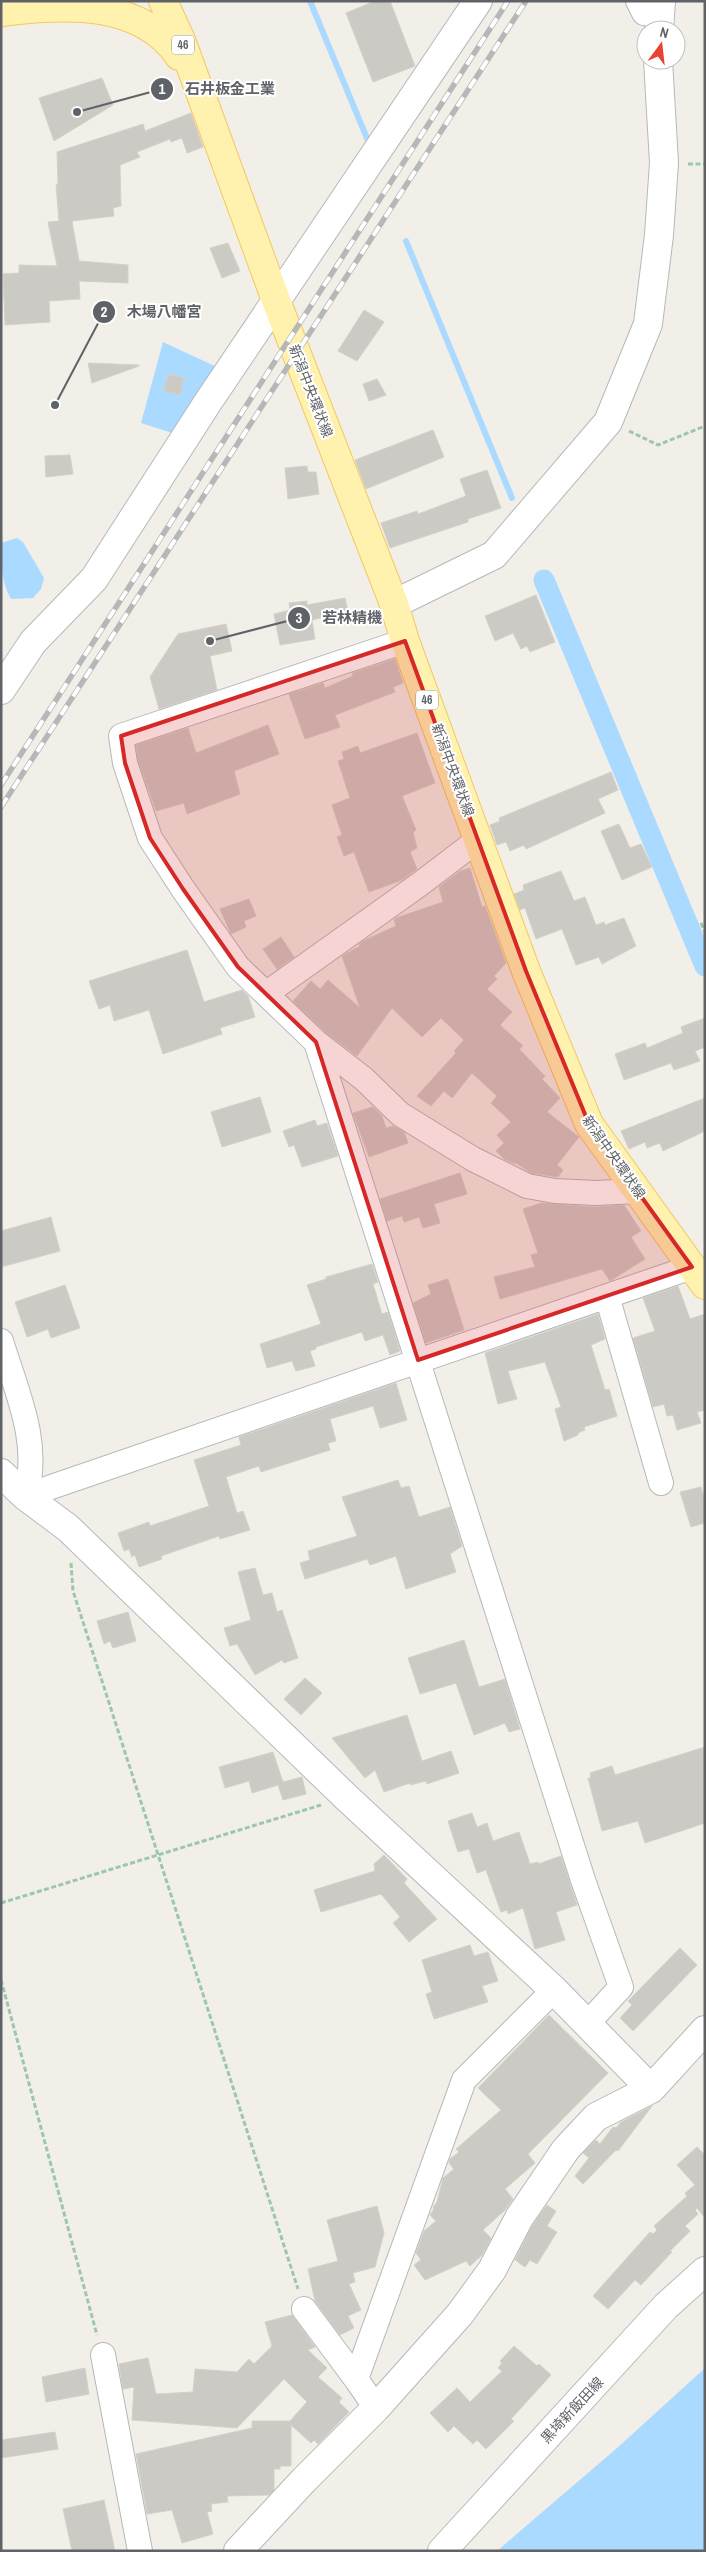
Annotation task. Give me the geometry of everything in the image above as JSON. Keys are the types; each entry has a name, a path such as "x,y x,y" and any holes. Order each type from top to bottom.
{"main road":[{"name":"新潟中央環状線","path":"163,1 181,40 277,303 394,604 405,641 526,971 588,1124 698,1276"},
{"name":"新潟中央環状線","path":"1,12 46,4 83,2 110,6 134,14 156,28 176,51 199,90"}],"street":[{"path":"1,690 33,642 94,579 208,402 277,303 478,1"},
{"path":"638,1 644,13 660,1"},
{"path":"660,1 660,20"},
{"path":"394,604 494,555 608,422 648,324 659,235 664,163 659,70"},
{"path":"405,641 121,736 125,763 150,838 238,967 316,1042 364,1079 400,1114 474,1159 527,1186 555,1191 596,1193 638,1191"},
{"path":"267,993 420,884 479,839"},
{"path":"316,1042 583,1880 622,1987 586,2024"},
{"path":"25,1496 607,1296 698,1276"},
{"path":"607,1296 661,1483"},
{"path":"1,1341 28,1429 31,1478 25,1496"},
{"path":"1,1473 25,1496 68,1528 346,1796 554,1990 651,2089"},
{"path":"356,2380 464,2080 554,1990"},
{"path":"238,2551 304,2480 376,2408 460,2314 492,2270 519,2218 566,2150 596,2117 651,2089 705,2030"},
{"name":"黒埼新飯田線","path":"442,2551 666,2306 705,2271"},
{"path":"304,2309 376,2408"},
{"path":"103,2355 140,2551"}],"path":[{"path":"608,422 658,445 705,426"},
{"path":"701,923 705,932"},
{"path":"68,1528 73,1591 304,2309"},
{"path":"1,1903 159,1856 346,1796"},
{"path":"1,1980 103,2355"}],"highlighted area":[{"path":"405,641 526,971 589,1124 692,1267 418,1360 316,1042 238,967 150,838 125,763 121,736"}],"water":[{"path":"163,342 219,368 175,434 141,423"},
{"path":"17,538 23,542 44,578 41,589 33,598 11,599 3,579 1,543"},
{"path":"705,2368 705,2551 497,2551 616,2449"}],"building":[{"path":"375,1 390,1 415,66 373,82 346,13"},
{"path":"102,78 113,105 54,141 39,98"},
{"path":"191,113 203,147 187,153 182,138 171,142 170,139 137,152 140,157 120,165 121,206 113,208 114,216 72,221 79,261 128,265 128,283 79,281 80,299 49,301 50,322 5,325 3,274 19,273 19,265 57,266 48,222 59,221 56,185 58,184 57,152 143,124 145,131"},
{"path":"228,243 240,271 222,278 210,248"},
{"path":"364,310 384,322 357,361 338,351"},
{"path":"88,363 139,365 139,366 92,383"},
{"path":"169,374 184,378 180,395 163,391"},
{"path":"377,379 386,395 369,401 363,384"},
{"path":"433,430 444,457 366,489 355,460"},
{"path":"70,455 73,474 46,477 45,456"},
{"path":"307,466 308,472 316,472 319,494 288,499 285,468"},
{"path":"487,470 501,508 468,519 468,522 390,548 381,523 417,511 418,514 466,496 460,479"},
{"path":"536,595 555,642 530,652 527,646 521,649 513,633 495,641 485,616"},
{"path":"345,598 348,611 312,620 315,639 280,645 274,614 290,610 289,603 307,601 307,605"},
{"path":"226,624 232,651 210,656 217,690 159,709 150,677 178,634"},
{"path":"395,659 403,683 393,687 395,692 335,715 340,727 305,739 289,694 323,683 325,688 353,676 352,673"},
{"path":"268,725 279,754 234,771 240,794 187,814 184,803 156,811 138,760 136,745 188,728 196,753"},
{"path":"417,733 435,783 402,796 416,830 413,832 417,848 410,852 417,869 402,880 369,892 354,852 344,856 337,837 342,835 332,805 350,798 338,761 344,759 342,752 358,746 360,753"},
{"path":"611,772 618,790 598,799 605,813 526,849 524,845 510,851 506,842 497,845 490,825 500,821 499,818"},
{"path":"619,824 630,848 641,844 652,867 622,880 601,831"},
{"path":"470,868 482,907 485,906 506,963 494,976 497,979 487,989 512,1012 500,1025 523,1046 519,1049 545,1076 542,1079 560,1098 547,1112 579,1137 557,1165 563,1170 558,1177 531,1173 516,1163 504,1159 496,1151 504,1143 497,1135 511,1122 491,1103 497,1096 472,1073 452,1098 444,1091 431,1106 417,1096 456,1053 454,1051 464,1040 441,1018 422,1037 392,1008 357,1056 325,1032 293,1001 311,981 320,989 328,980 360,1008 342,956 360,946 359,944 365,940 396,926 394,920 396,918 443,902 439,887 460,871"},
{"path":"561,871 574,901 585,897 596,925 604,922 605,925 624,918 636,946 602,964 599,957 576,965 562,929 536,939 525,908 520,910 514,894 524,890 523,885"},
{"path":"249,899 256,916 244,921 246,927 231,934 220,909"},
{"path":"281,937 294,957 277,969 263,949"},
{"path":"187,950 204,1002 242,990 248,996 255,1017 220,1028 222,1034 163,1054 149,1010 114,1021 110,1005 99,1009 89,981"},
{"path":"705,1018 705,1047 695,1051 700,1061 674,1070 671,1063 624,1080 615,1054 645,1043 647,1048 683,1033 681,1027"},
{"path":"260,1097 271,1132 222,1147 211,1112"},
{"path":"705,1098 705,1131 663,1151 660,1143 647,1148 645,1142 629,1149 621,1131"},
{"path":"373,1107 382,1116 386,1128 393,1126 404,1132 408,1143 369,1157 353,1113"},
{"path":"315,1120 317,1126 327,1123 338,1156 302,1167 294,1145 289,1147 283,1131"},
{"path":"460,1173 467,1194 434,1204 440,1223 423,1228 419,1217 404,1222 402,1216 387,1221 380,1199"},
{"path":"541,1203 595,1207 624,1205 641,1231 631,1237 645,1259 610,1281 602,1269 500,1299 494,1277 535,1267 531,1255 538,1253 523,1209"},
{"path":"51,1217 60,1251 1,1267 1,1231"},
{"path":"372,1264 378,1282 373,1284 382,1314 388,1312 400,1351 390,1355 383,1335 365,1341 362,1332 316,1347 316,1349 310,1351 315,1366 296,1371 292,1361 267,1368 260,1344 321,1324 307,1285 326,1279 326,1277"},
{"path":"448,1279 464,1330 426,1343 413,1303 431,1294 428,1285"},
{"path":"65,1285 80,1328 51,1338 48,1329 27,1337 15,1302"},
{"path":"678,1286 690,1319 705,1314 705,1410 697,1412 701,1423 677,1430 673,1415 667,1416 664,1404 653,1407 633,1338 655,1331 643,1298"},
{"path":"598,1314 605,1339 591,1345 605,1390 609,1389 617,1416 584,1427 585,1430 578,1433 578,1435 564,1441 555,1409 561,1407 545,1362 508,1371 517,1399 498,1404 485,1353"},
{"path":"396,1383 407,1420 380,1428 373,1406 330,1419 336,1441 328,1443 330,1450 261,1472 259,1466 226,1477 237,1513 243,1511 250,1530 220,1539 219,1536 161,1556 162,1559 139,1567 135,1555 132,1557 129,1549 124,1551 118,1533 149,1522 150,1526 209,1506 194,1460 241,1445 239,1437"},
{"path":"398,1480 401,1488 409,1486 419,1517 450,1507 462,1546 450,1554 456,1572 406,1589 396,1556 370,1565 367,1559 305,1579 300,1563 310,1560 308,1551 357,1536 342,1497"},
{"path":"701,1487 705,1501 705,1523 691,1527 680,1492"},
{"path":"255,1568 263,1595 272,1593 277,1612 282,1610 298,1658 284,1663 282,1660 255,1675 237,1644 230,1646 224,1628 251,1620 238,1572"},
{"path":"128,1612 136,1641 113,1648 110,1641 104,1644 97,1621"},
{"path":"464,1640 479,1687 505,1679 520,1729 509,1732 505,1723 474,1735 456,1683 420,1694 408,1658"},
{"path":"305,1678 322,1693 301,1715 284,1699"},
{"path":"407,1715 422,1761 451,1751 459,1773 427,1784 426,1781 410,1785 410,1783 384,1792 375,1770 365,1778 332,1738"},
{"path":"705,1747 705,1823 645,1843 638,1821 602,1831 588,1778 591,1778 590,1773 612,1766 615,1775"},
{"path":"273,1752 283,1782 302,1777 306,1794 283,1800 278,1785 252,1793 249,1781 225,1788 219,1767"},
{"path":"472,1813 477,1827 487,1823 493,1841 519,1832 530,1864 538,1862 538,1864 561,1856 577,1905 556,1912 565,1940 535,1949 523,1908 508,1914 507,1910 501,1912 486,1870 477,1873 469,1849 458,1852 448,1821"},
{"path":"384,1855 407,1879 404,1883 437,1919 409,1942 393,1923 400,1917 381,1894 321,1912 314,1890 375,1871 374,1864"},
{"path":"470,1945 474,1956 488,1952 498,1981 482,1986 488,2002 434,2019 426,1994 432,1992 422,1960"},
{"path":"680,1948 697,1965 633,2031 620,2018 632,2005 628,2001"},
{"path":"549,2015 608,2073 528,2154 535,2163 505,2189 513,2199 505,2210 483,2230 491,2238 482,2255 470,2266 466,2261 425,2280 414,2265 421,2260 416,2253 424,2231 436,2221 430,2215 437,2202 443,2178 454,2169 449,2163 450,2159 459,2152 456,2149 501,2110 478,2088"},
{"path":"652,2106 618,2151 616,2150 583,2184 575,2176 589,2158 583,2153 596,2140 600,2144 613,2127 616,2128 621,2122"},
{"path":"697,2147 705,2155 705,2218 697,2208 695,2210 698,2214 685,2226 690,2231 670,2251 672,2252 641,2285 635,2280 608,2309 593,2296 650,2232 653,2234 657,2230 654,2226 687,2196 685,2193 695,2185 677,2165"},
{"path":"547,2205 556,2211 547,2226 557,2232 537,2264 530,2260 525,2267 515,2260 532,2226"},
{"path":"377,2206 384,2233 375,2267 353,2273 355,2282 349,2284 361,2310 348,2316 354,2328 340,2335 315,2301 308,2269 338,2261 327,2220"},
{"path":"292,2315 315,2347 308,2350 327,2368 318,2377 342,2398 339,2402 349,2412 318,2444 314,2440 311,2443 291,2425 291,2466 280,2466 280,2469 274,2469 274,2490 269,2495 227,2496 228,2502 211,2504 212,2511 207,2512 213,2534 182,2543 172,2510 147,2514 136,2454 252,2428 252,2421 290,2421 307,2402 284,2379 237,2428 132,2420 134,2387 123,2389 119,2364 148,2358 156,2394 193,2392 195,2369 237,2372 249,2359 254,2364 272,2346 265,2322"},
{"path":"514,2346 537,2366 539,2364 551,2375 511,2419 514,2421 486,2449 477,2440 473,2444 454,2426 448,2432 430,2413 457,2388 470,2402 502,2371 498,2368 502,2363 500,2361"},
{"path":"85,2368 89,2394 46,2402 42,2377"},
{"path":"55,2432 58,2449 1,2458 1,2440"},
{"path":"104,2500 115,2551 72,2551 63,2509"}],"waterway":[{"path":"310,1 371,148"},
{"path":"406,241 512,498"},
{"path":"544,580 705,966"}],"railway":[{"path":"1,785 508,1"},
{"path":"1,807 526,1"}],"place":[{"name":"石井板金工業","path":"77,112"},
{"name":"木場八幡宮","path":"55,405"},
{"name":"若林精機","path":"210,641"}]}
